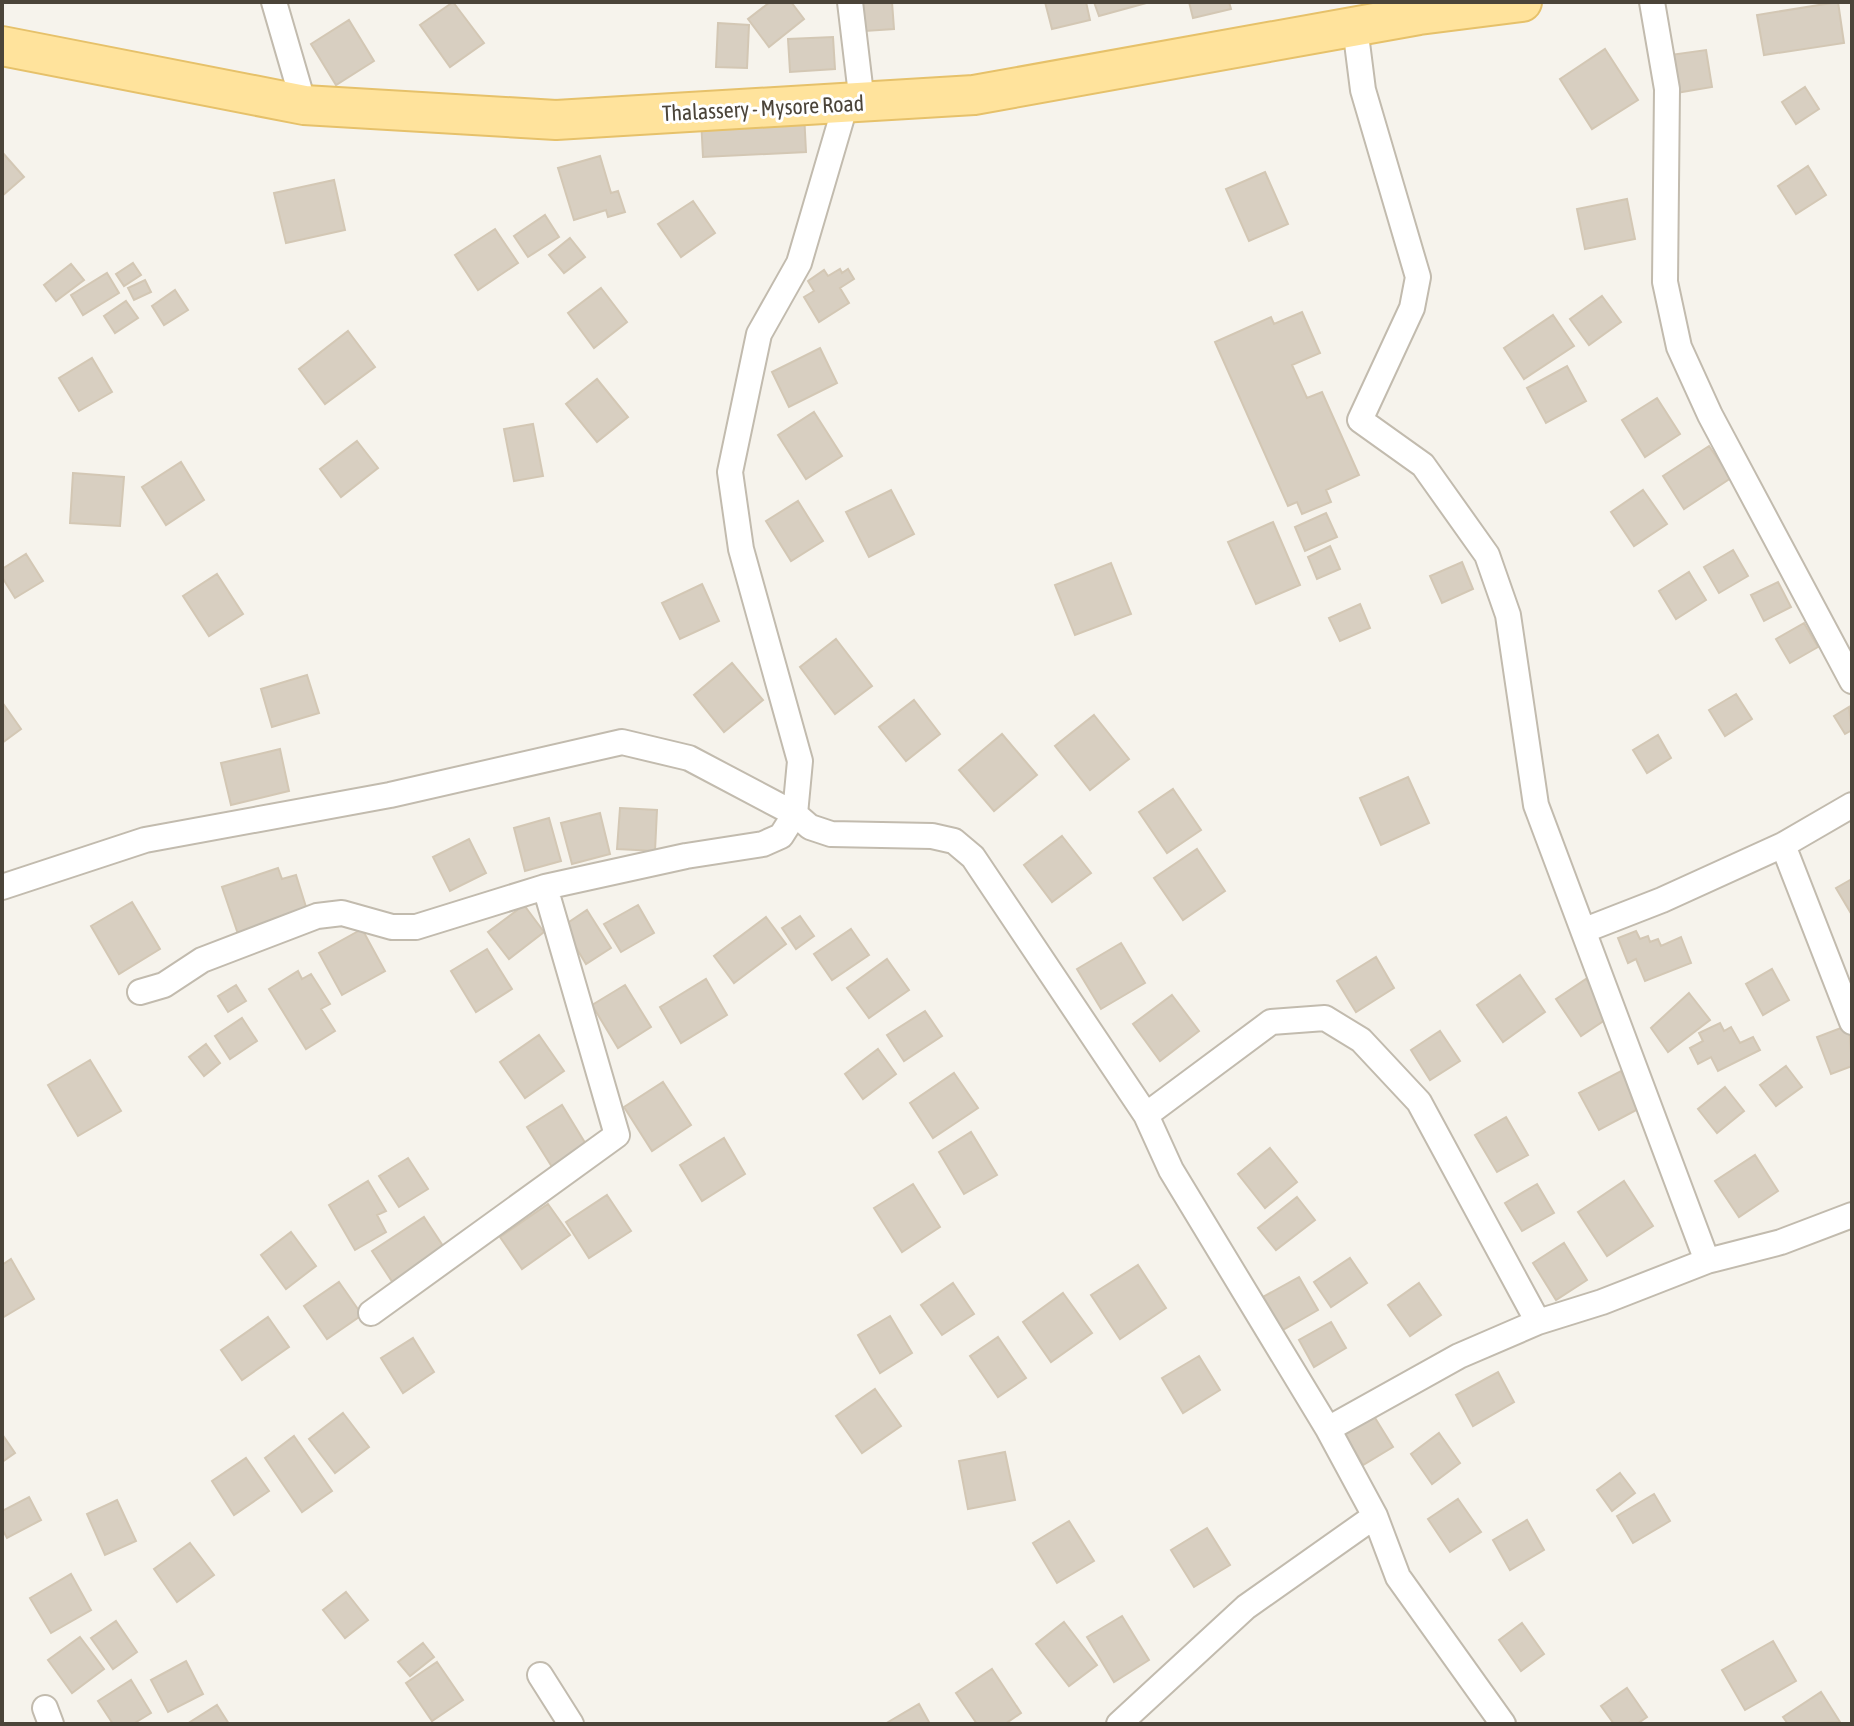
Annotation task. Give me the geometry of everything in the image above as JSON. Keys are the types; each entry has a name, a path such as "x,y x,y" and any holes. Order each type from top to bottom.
{"main road":[{"name":"Thalassery - Mysore Road","path":"2,46 304,105 556,120 974,95 1355,27 1522,2"}],"street":[{"path":"274,2 304,105"},
{"path":"140,992 164,985 202,960 317,916 342,913 392,927 416,927 545,887 686,856 763,844 781,836 795,814 800,761 741,549 730,472 759,334 799,263 854,103 850,2"},
{"path":"1652,2 1667,89 1665,282 1679,347 1710,415 1852,681"},
{"path":"1355,27 1363,90 1418,277 1412,308 1360,420 1423,465 1487,555 1508,615 1536,805 1707,1261"},
{"path":"2,887 145,840 390,795 622,742 689,758 795,814 810,827 831,834 932,836 954,841 973,857 1146,1115 1171,1170 1328,1429 1375,1516 1398,1577 1503,1724"},
{"path":"1585,930 1662,900 1783,845 1852,805"},
{"path":"1783,845 1852,1022"},
{"path":"371,1313 617,1135 545,887"},
{"path":"1146,1115 1271,1022 1325,1018 1361,1040 1419,1102 1538,1322"},
{"path":"1328,1429 1459,1356 1538,1322 1602,1302 1707,1261 1781,1242 1852,1215"},
{"path":"1119,1724 1246,1607 1375,1516"},
{"path":"540,1675 571,1724"}],"building":[{"path":"453,2 484,43 450,67 420,25"},
{"path":"770,2 791,2 804,19 769,47 748,19"},
{"path":"863,2 892,2 894,29 865,31"},
{"path":"1045,2 1086,2 1090,20 1052,29"},
{"path":"1094,2 1150,2 1099,16"},
{"path":"1189,2 1229,2 1231,9 1193,18"},
{"path":"1838,2 1844,43 1764,55 1757,15"},
{"path":"349,20 374,61 336,85 311,44"},
{"path":"718,23 749,25 747,68 716,67"},
{"path":"833,37 835,69 790,72 788,39"},
{"path":"1605,49 1638,100 1592,129 1560,79"},
{"path":"1706,50 1712,87 1676,93 1670,55"},
{"path":"1805,87 1819,109 1796,124 1782,102"},
{"path":"804,113 806,152 703,157 701,118"},
{"path":"2,152 24,177 2,196"},
{"path":"600,156 611,193 618,191 625,212 608,217 606,210 574,220 558,168"},
{"path":"1808,166 1826,195 1796,214 1778,186"},
{"path":"1265,172 1288,224 1249,241 1226,189"},
{"path":"334,180 345,230 286,243 274,193"},
{"path":"1627,199 1635,239 1585,249 1577,209"},
{"path":"693,201 715,233 681,257 658,224"},
{"path":"545,215 559,237 528,257 514,236"},
{"path":"495,229 518,263 478,290 455,255"},
{"path":"570,238 585,257 564,273 549,255"},
{"path":"133,263 141,275 124,286 116,274"},
{"path":"71,264 84,280 56,301 44,285"},
{"path":"840,269 842,273 848,269 854,279 840,288 849,303 819,322 804,297 814,291 808,281 824,270 828,276"},
{"path":"107,273 119,293 83,315 71,295"},
{"path":"145,280 151,292 134,300 128,288"},
{"path":"601,288 627,322 594,348 568,313"},
{"path":"175,290 188,310 164,325 152,306"},
{"path":"1602,296 1621,322 1589,345 1570,319"},
{"path":"126,301 138,318 115,333 104,316"},
{"path":"1302,312 1320,353 1292,365 1307,398 1322,392 1359,475 1326,490 1331,502 1302,514 1297,502 1288,506 1215,342 1271,317 1274,324"},
{"path":"1553,315 1574,346 1524,379 1504,348"},
{"path":"348,331 375,367 325,404 299,369"},
{"path":"820,348 837,383 789,407 772,372"},
{"path":"92,358 112,392 79,411 59,378"},
{"path":"1567,366 1586,401 1546,423 1527,388"},
{"path":"597,379 628,417 597,442 566,404"},
{"path":"1657,398 1680,434 1645,457 1622,420"},
{"path":"814,412 842,456 806,479 778,435"},
{"path":"533,424 543,476 514,481 504,429"},
{"path":"357,441 378,468 341,497 320,469"},
{"path":"1709,446 1731,478 1684,509 1663,476"},
{"path":"181,462 204,500 166,525 142,487"},
{"path":"73,473 124,477 120,526 70,523"},
{"path":"891,490 914,534 869,557 846,512"},
{"path":"1643,490 1667,524 1634,546 1611,512"},
{"path":"798,501 823,541 791,561 766,521"},
{"path":"1326,513 1337,537 1305,551 1295,527"},
{"path":"1273,522 1300,585 1256,604 1228,542"},
{"path":"1330,546 1340,569 1317,579 1308,557"},
{"path":"1733,550 1748,576 1719,593 1704,567"},
{"path":"26,554 43,581 15,598 2,577 2,569"},
{"path":"1462,562 1473,589 1442,603 1430,576"},
{"path":"1111,563 1131,614 1075,635 1055,585"},
{"path":"1689,572 1706,600 1676,619 1659,591"},
{"path":"217,574 243,614 209,636 183,596"},
{"path":"1778,582 1791,607 1764,621 1751,595"},
{"path":"702,584 719,621 680,639 662,603"},
{"path":"1360,604 1370,628 1340,641 1329,618"},
{"path":"1804,623 1818,647 1790,663 1776,639"},
{"path":"836,639 872,686 835,714 800,667"},
{"path":"732,663 763,700 724,732 694,695"},
{"path":"307,675 319,713 272,727 261,689"},
{"path":"1736,694 1752,719 1725,736 1709,710"},
{"path":"914,700 940,734 906,761 879,727"},
{"path":"2,702 21,729 2,743"},
{"path":"1849,707 1852,730 1845,734 1834,716"},
{"path":"1094,715 1129,759 1090,790 1055,746"},
{"path":"1002,734 1037,775 994,811 959,770"},
{"path":"1658,735 1671,758 1647,773 1633,750"},
{"path":"280,749 289,791 231,805 221,763"},
{"path":"1408,777 1429,823 1381,845 1360,798"},
{"path":"1173,789 1201,830 1167,853 1139,812"},
{"path":"620,808 657,810 655,851 617,849"},
{"path":"600,813 610,854 572,864 561,823"},
{"path":"549,818 561,861 525,871 514,828"},
{"path":"1062,836 1091,873 1052,902 1024,865"},
{"path":"469,839 486,873 450,891 433,857"},
{"path":"1197,849 1225,891 1183,920 1154,878"},
{"path":"278,868 282,879 296,875 307,910 238,934 222,887"},
{"path":"1852,879 1852,915 1836,888"},
{"path":"132,902 160,949 119,974 91,926"},
{"path":"524,905 544,932 509,959 488,932"},
{"path":"638,905 654,933 621,952 604,924"},
{"path":"587,910 611,948 586,964 563,926"},
{"path":"800,916 814,936 796,949 782,928"},
{"path":"766,917 786,944 734,983 714,956"},
{"path":"362,929 385,971 342,995 319,953"},
{"path":"851,929 869,955 832,980 814,954"},
{"path":"1636,931 1640,939 1648,936 1650,942 1658,939 1661,946 1681,937 1691,963 1645,981 1636,959 1628,963 1618,938"},
{"path":"1121,943 1145,983 1101,1009 1077,969"},
{"path":"487,949 512,989 476,1012 451,971"},
{"path":"1376,957 1394,988 1356,1012 1337,981"},
{"path":"887,959 909,990 869,1018 847,988"},
{"path":"1772,969 1789,1000 1763,1015 1746,984"},
{"path":"298,971 302,979 311,974 330,1004 321,1009 335,1031 306,1049 269,989"},
{"path":"1520,975 1545,1012 1503,1042 1477,1005"},
{"path":"706,979 727,1015 681,1043 660,1007"},
{"path":"1586,979 1611,1016 1581,1036 1556,999"},
{"path":"236,985 246,1001 228,1012 218,996"},
{"path":"625,985 651,1027 618,1048 592,1005"},
{"path":"1689,993 1710,1020 1668,1052 1651,1028"},
{"path":"1172,995 1199,1031 1160,1061 1133,1024"},
{"path":"925,1011 942,1036 904,1061 887,1035"},
{"path":"242,1018 257,1041 230,1059 215,1036"},
{"path":"1720,1023 1724,1031 1731,1027 1740,1043 1753,1037 1760,1050 1718,1071 1711,1057 1698,1064 1690,1048 1703,1041 1699,1033"},
{"path":"1849,1025 1852,1066 1831,1074 1817,1037"},
{"path":"1440,1031 1460,1061 1430,1080 1411,1050"},
{"path":"539,1035 564,1071 525,1098 500,1062"},
{"path":"206,1044 220,1063 204,1076 189,1057"},
{"path":"878,1049 896,1074 863,1099 845,1074"},
{"path":"90,1060 121,1111 78,1136 48,1085"},
{"path":"1786,1066 1802,1087 1776,1106 1760,1085"},
{"path":"1621,1071 1640,1108 1599,1130 1579,1093"},
{"path":"954,1073 978,1108 933,1138 910,1103"},
{"path":"663,1082 691,1125 652,1151 624,1107"},
{"path":"1725,1087 1744,1111 1717,1133 1698,1109"},
{"path":"562,1105 587,1146 552,1167 527,1127"},
{"path":"1506,1117 1528,1155 1497,1172 1475,1135"},
{"path":"971,1132 997,1175 964,1194 939,1152"},
{"path":"724,1138 745,1174 702,1201 680,1165"},
{"path":"1270,1148 1297,1182 1265,1208 1238,1174"},
{"path":"1755,1155 1778,1191 1739,1217 1715,1181"},
{"path":"408,1158 428,1189 399,1207 379,1176"},
{"path":"368,1181 386,1211 377,1215 386,1232 355,1250 329,1205"},
{"path":"1624,1181 1653,1226 1607,1256 1578,1212"},
{"path":"913,1184 940,1227 902,1252 874,1208"},
{"path":"1537,1184 1554,1213 1522,1231 1505,1203"},
{"path":"607,1195 631,1231 589,1258 566,1222"},
{"path":"1297,1197 1315,1220 1276,1250 1258,1228"},
{"path":"548,1204 570,1235 522,1269 500,1237"},
{"path":"424,1217 445,1249 393,1283 372,1251"},
{"path":"291,1232 316,1266 286,1289 261,1255"},
{"path":"1564,1243 1587,1280 1556,1300 1533,1263"},
{"path":"1350,1258 1367,1283 1331,1307 1314,1282"},
{"path":"11,1259 34,1299 2,1318 2,1265"},
{"path":"1138,1265 1166,1308 1120,1339 1091,1295"},
{"path":"1299,1277 1318,1310 1281,1331 1263,1297"},
{"path":"339,1282 362,1315 327,1339 304,1306"},
{"path":"953,1283 974,1314 942,1335 921,1305"},
{"path":"1419,1283 1441,1315 1410,1336 1388,1305"},
{"path":"1063,1293 1092,1333 1051,1362 1023,1322"},
{"path":"890,1316 912,1353 880,1373 858,1335"},
{"path":"268,1317 289,1347 242,1380 221,1350"},
{"path":"1331,1322 1346,1348 1314,1367 1299,1340"},
{"path":"998,1337 1026,1378 998,1397 970,1356"},
{"path":"413,1338 434,1372 403,1393 381,1358"},
{"path":"1199,1356 1220,1390 1183,1413 1162,1378"},
{"path":"1498,1372 1514,1402 1473,1426 1456,1395"},
{"path":"875,1389 901,1426 862,1453 836,1416"},
{"path":"343,1413 369,1447 335,1473 309,1439"},
{"path":"1372,1413 1393,1447 1363,1465 1343,1431"},
{"path":"1439,1433 1460,1463 1432,1484 1411,1454"},
{"path":"2,1434 15,1453 2,1462"},
{"path":"294,1436 332,1491 302,1512 265,1458"},
{"path":"1005,1452 1015,1500 968,1509 959,1461"},
{"path":"246,1458 269,1491 234,1515 212,1481"},
{"path":"1620,1473 1635,1493 1612,1511 1597,1490"},
{"path":"1654,1494 1670,1521 1633,1543 1617,1516"},
{"path":"29,1497 41,1520 7,1538 2,1529 2,1511"},
{"path":"1458,1499 1481,1532 1450,1552 1428,1519"},
{"path":"117,1500 136,1541 105,1555 87,1514"},
{"path":"1527,1520 1544,1550 1510,1570 1493,1540"},
{"path":"1069,1521 1094,1561 1057,1583 1033,1543"},
{"path":"1207,1528 1230,1565 1194,1587 1171,1550"},
{"path":"190,1543 214,1575 177,1602 154,1569"},
{"path":"71,1574 91,1610 51,1633 30,1598"},
{"path":"346,1592 368,1620 345,1638 323,1610"},
{"path":"1122,1616 1149,1660 1114,1682 1087,1637"},
{"path":"116,1621 137,1652 113,1669 91,1638"},
{"path":"1064,1622 1097,1665 1069,1686 1036,1644"},
{"path":"1522,1623 1544,1654 1521,1671 1499,1640"},
{"path":"80,1637 104,1669 72,1693 48,1660"},
{"path":"1773,1641 1796,1681 1745,1710 1722,1670"},
{"path":"423,1643 434,1657 410,1676 398,1662"},
{"path":"186,1661 203,1694 168,1712 151,1680"},
{"path":"437,1662 463,1700 432,1721 406,1683"},
{"path":"992,1669 1021,1713 1005,1724 977,1724 956,1693"},
{"path":"131,1680 151,1713 133,1724 113,1724 98,1701"},
{"path":"1627,1688 1647,1717 1637,1724 1614,1724 1601,1706"},
{"path":"1821,1692 1840,1722 1788,1724 1783,1717"},
{"path":"919,1704 930,1724 885,1724"},
{"path":"217,1705 229,1724 187,1724"}]}
